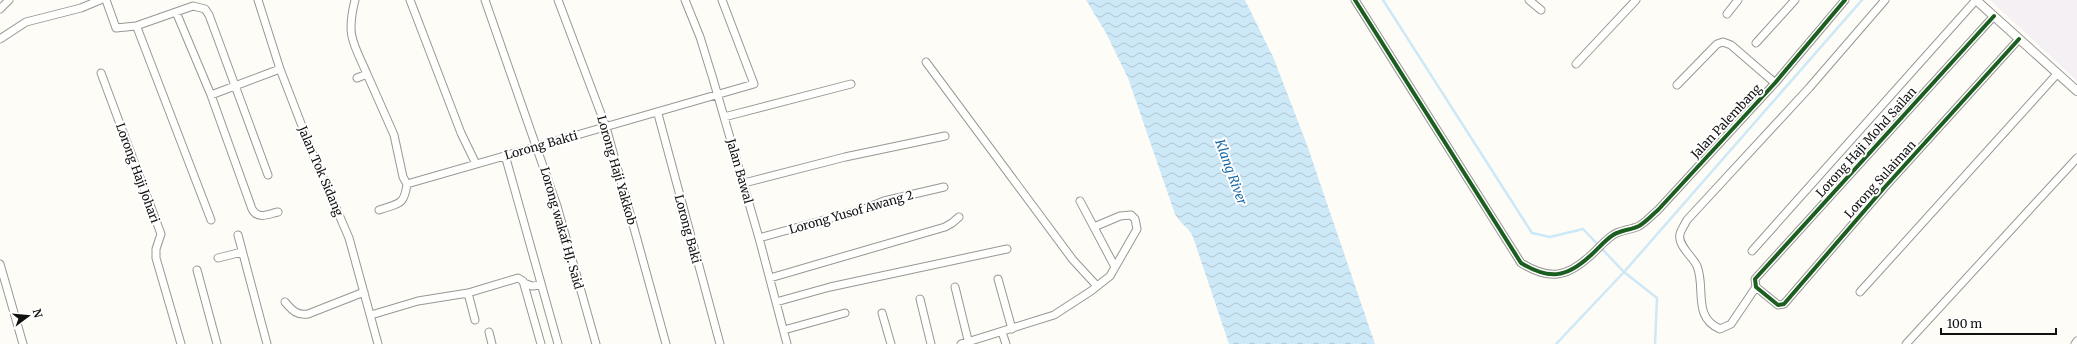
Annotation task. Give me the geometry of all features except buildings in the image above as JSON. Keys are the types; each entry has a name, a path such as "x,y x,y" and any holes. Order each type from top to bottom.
{"street":[{"path":"0,9 9,0"},
{"path":"0,39 26,22 81,8 100,0"},
{"path":"106,0 116,28 136,26 193,6 204,9 209,15 268,175"},
{"name":"Jalan Tok Sidang","path":"258,0 280,69 312,152 349,238 378,344"},
{"path":"355,0 350,25 351,37 394,135 403,177 407,184 405,197 401,203 379,210"},
{"path":"410,0 461,133 476,164"},
{"name":"Lorong wakaf HJ. Said","path":"486,0 538,146 557,206 596,344"},
{"name":"Lorong Haji Yakkob","path":"558,0 606,127 666,344"},
{"name":"Jalan Bawal","path":"685,0 700,38 744,184 787,344"},
{"name":"Lorong Bakti","path":"407,184 505,155 658,114 754,84 722,0"},
{"name":"Jalan Palembang","path":"1356,0 1521,262 1536,272 1547,275 1570,271 1590,257 1607,239 1617,232 1639,226 1658,210 1775,82 1845,0"},
{"path":"1529,0 1541,10"},
{"path":"1576,64 1636,0"},
{"path":"1726,14 1738,0"},
{"path":"1756,43 1795,0"},
{"name":"Lorong Haji Mohd Sailan","path":"1884,0 1809,88 1687,220 1680,234 1680,241 1694,260 1699,270 1703,310 1711,325 1720,329 1731,324 1755,284 1994,16"},
{"path":"1752,251 1976,0 2077,91"},
{"path":"176,12 211,95 254,212 261,216 278,212"},
{"path":"136,26 211,220"},
{"name":"Lorong Sulaiman","path":"1755,284 1778,305 1784,304 1884,188 2019,39"},
{"path":"1677,85 1717,44 1723,42 1731,45 1775,82"},
{"path":"926,62 1073,260 1097,286"},
{"path":"211,95 280,69"},
{"name":"Lorong Haji Johari","path":"101,73 161,234 156,249 156,258 181,344"},
{"path":"357,78 367,74"},
{"path":"1860,292 2057,74"},
{"path":"724,117 851,84"},
{"name":"Lorong Baki","path":"658,114 720,344"},
{"path":"744,184 845,157 946,136"},
{"path":"505,155 558,344"},
{"path":"1906,344 2077,158"},
{"name":"Lorong Yusof Awang 2","path":"759,238 864,210 884,201 944,187"},
{"path":"1080,201 1115,267"},
{"path":"955,287 966,343 1054,315 1072,305 1110,276 1136,229 1135,219 1131,215 1127,214 1094,227"},
{"path":"770,278 944,227 959,217"},
{"path":"238,235 267,344"},
{"path":"776,302 830,287 1008,249"},
{"path":"218,258 242,252"},
{"path":"0,264 23,344"},
{"path":"197,270 217,344"},
{"path":"371,315 418,302 468,293 518,278 523,280 541,344"},
{"path":"998,279 1012,329"},
{"path":"524,283 532,286 541,285"},
{"path":"285,302 292,310 300,315 308,314 364,292"},
{"path":"468,293 475,320"},
{"path":"920,299 931,344"},
{"path":"784,330 845,313"},
{"path":"882,313 891,344"},
{"path":"489,332 492,344"},
{"path":"1002,332 1006,344"}],"shaded area":[{"path":"1990,0 2077,0 2077,81"}],"water":[{"name":"Klang River","path":"1086,0 1245,0 1274,59 1307,145 1375,344 1229,344 1193,237 1175,214 1128,78 1106,33"}],"waterway":[{"path":"1383,0 1532,233 1550,237 1583,229 1624,272 1657,298 1655,344"},
{"path":"1556,344 1624,272 1862,0"}],"cycle path":[{"path":"1355,0 1521,263 1540,272 1549,274 1557,274 1573,269 1613,235 1639,226 1658,210 1775,83 1845,0"},
{"path":"1994,16 1755,279 1756,287 1778,305 1784,304 1884,188 2019,39"}]}
